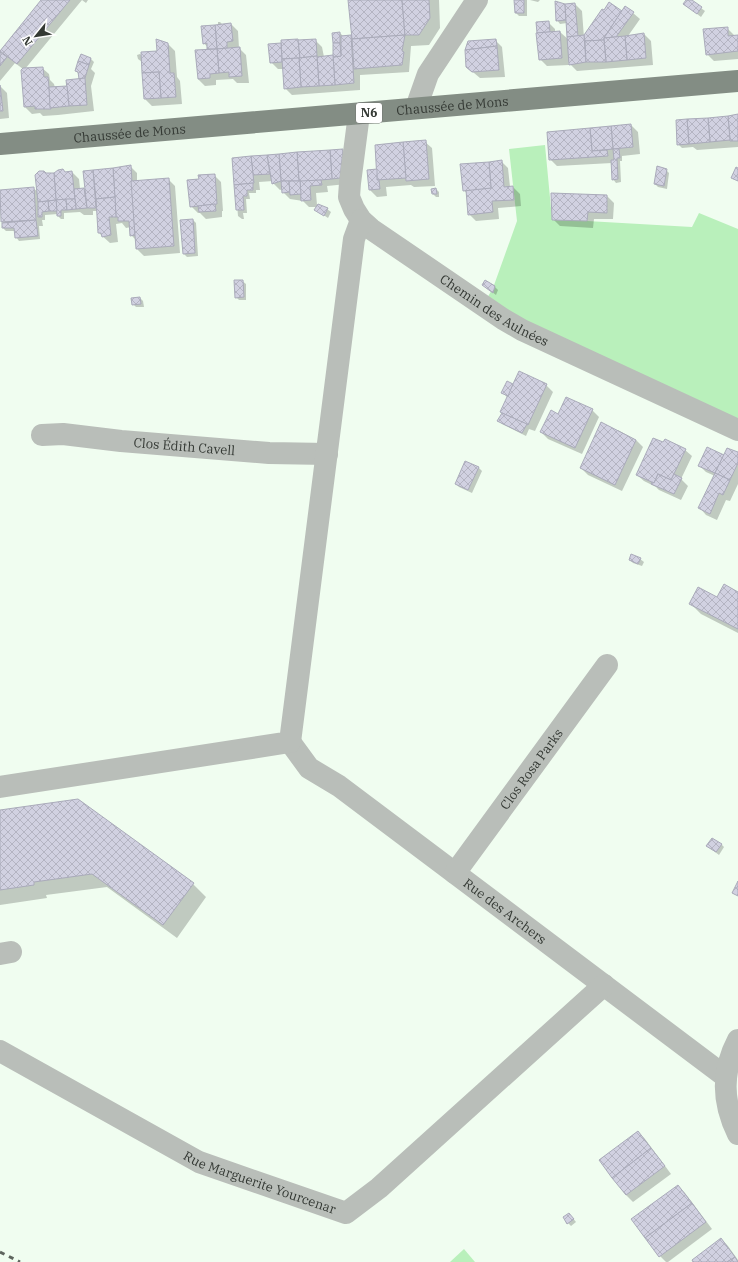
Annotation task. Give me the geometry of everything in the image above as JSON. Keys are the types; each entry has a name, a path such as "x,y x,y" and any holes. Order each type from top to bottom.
{"main road":[{"name":"Chaussée de Mons","path":"0,144 738,81"}],"street":[{"path":"416,108 428,74 477,0"},
{"name":"Chemin des Aulnées","path":"359,114 349,197 361,220 371,229 503,319 522,330 738,430"},
{"path":"0,787 290,742 354,239 361,220"},
{"name":"Clos Édith Cavell","path":"42,436 63,434 121,441 269,453 327,454"},
{"name":"Clos Rosa Parks","path":"455,873 607,665"},
{"name":"Rue des Archers","path":"290,742 309,768 339,786 726,1077"},
{"name":"Rue Marguerite Yourcenar","path":"0,1051 199,1162 346,1213 379,1188 604,985"},
{"path":"738,1040 732,1052 726,1077 725,1090 726,1104 733,1125 738,1134"}],"green space":[{"path":"545,145 552,219 692,227 699,213 738,229 738,430 483,305 493,288 517,221 509,149"},
{"path":"464,1249 475,1262 450,1262"}],"building":[{"path":"41,0 70,0 17,64 0,51"},
{"path":"348,0 402,0 405,35 352,39"},
{"path":"402,0 429,0 430,18 419,35 405,35"},
{"path":"514,0 524,0 524,13 515,13"},
{"path":"686,0 692,0 702,7 697,14 683,4"},
{"path":"555,1 565,4 566,20 556,21"},
{"path":"609,2 622,11 604,40 585,41 584,35 602,9 604,10"},
{"path":"575,3 578,36 567,37 565,4"},
{"path":"625,6 634,12 616,37 604,38"},
{"path":"549,21 550,32 537,33 536,22"},
{"path":"231,23 233,41 227,42 227,48 217,49 215,25"},
{"path":"215,25 217,49 207,49 207,43 203,44 201,26"},
{"path":"728,27 728,36 738,35 738,51 706,55 703,29"},
{"path":"560,31 562,58 539,60 536,33"},
{"path":"340,32 340,43 333,43 332,33"},
{"path":"644,33 646,58 627,60 625,36"},
{"path":"351,35 354,83 335,85 333,57 341,56 341,36"},
{"path":"405,35 402,51 404,52 402,65 354,69 352,39"},
{"path":"584,35 586,62 569,65 567,37"},
{"path":"625,36 627,60 606,62 604,38"},
{"path":"156,39 168,43 170,73 174,73 176,97 161,98 159,72 142,73 141,52 157,51"},
{"path":"298,39 300,58 282,59 281,40"},
{"path":"316,39 317,56 300,58 298,40"},
{"path":"496,39 497,46 465,50 468,41"},
{"path":"604,40 606,62 586,62 585,41"},
{"path":"281,43 282,62 270,63 268,44"},
{"path":"333,43 340,43 341,56 333,57"},
{"path":"497,46 499,70 472,72 466,67 465,50"},
{"path":"240,47 242,76 229,77 229,72 219,73 217,49"},
{"path":"217,49 219,73 210,74 210,78 198,79 195,50"},
{"path":"0,52 7,57 0,66"},
{"path":"81,54 91,58 89,65 78,61"},
{"path":"333,55 335,85 319,86 317,57"},
{"path":"317,56 319,86 301,87 299,58"},
{"path":"299,58 301,87 284,89 282,59"},
{"path":"78,61 89,65 85,78 79,79 78,72 75,71"},
{"path":"43,67 44,77 48,77 51,109 35,109 35,106 24,107 21,70 23,68"},
{"path":"159,72 161,98 144,99 142,73"},
{"path":"85,78 87,105 69,106 66,80"},
{"path":"0,85 3,111 0,111"},
{"path":"67,86 69,106 50,108 49,87"},
{"path":"738,114 738,141 730,141 728,116"},
{"path":"728,116 730,140 710,142 708,118"},
{"path":"708,118 710,142 689,144 687,119"},
{"path":"687,119 689,144 677,145 676,120"},
{"path":"631,124 633,147 613,149 611,126"},
{"path":"611,126 613,149 592,151 590,128"},
{"path":"590,128 592,151 607,150 608,156 549,160 547,132"},
{"path":"426,140 429,179 406,181 403,142"},
{"path":"403,142 406,178 377,180 375,145"},
{"path":"343,149 340,178 332,179 330,150"},
{"path":"613,149 619,149 620,158 617,158 618,179 612,180 611,160 614,160"},
{"path":"330,150 332,179 299,182 297,152"},
{"path":"297,152 299,181 281,181 279,154"},
{"path":"279,154 281,181 272,184 267,155"},
{"path":"267,155 270,174 253,175 251,156"},
{"path":"251,156 254,183 234,185 232,158"},
{"path":"502,160 504,187 513,186 514,200 492,201 493,212 468,215 466,190 491,188 489,162"},
{"path":"489,162 491,188 463,191 460,164"},
{"path":"131,165 135,235 130,236 129,221 118,221 118,217 116,217 113,168"},
{"path":"657,166 667,169 664,186 654,184"},
{"path":"736,167 738,168 738,181 731,178"},
{"path":"113,168 115,197 96,199 93,170"},
{"path":"63,169 65,172 72,171 75,199 56,200 54,173"},
{"path":"377,169 377,180 379,180 380,189 369,190 367,170"},
{"path":"93,170 96,208 87,208 83,171"},
{"path":"39,171 54,173 56,200 38,202 35,175"},
{"path":"215,174 217,204 190,207 187,180 199,179 198,175"},
{"path":"169,178 174,246 136,249 131,181"},
{"path":"321,180 322,185 310,186 311,200 301,201 300,181"},
{"path":"281,181 289,181 290,192 282,193"},
{"path":"289,181 300,181 301,194 290,195"},
{"path":"253,183 253,190 247,190 247,196 243,196 244,210 236,210 234,185"},
{"path":"34,187 36,220 1,222 0,190"},
{"path":"84,188 87,208 76,209 74,189"},
{"path":"436,188 437,194 432,194 431,189"},
{"path":"551,193 607,195 607,213 588,212 587,221 552,220"},
{"path":"115,197 116,217 109,217 111,235 102,237 101,233 98,233 96,199"},
{"path":"66,199 67,210 61,210 61,216 57,216 56,200"},
{"path":"66,199 75,199 76,209 67,210"},
{"path":"56,200 57,211 49,211 48,201"},
{"path":"48,201 49,211 42,212 42,217 38,217 38,202"},
{"path":"215,204 216,211 199,212 198,206"},
{"path":"318,204 328,208 324,216 314,210"},
{"path":"193,219 195,253 183,254 180,220"},
{"path":"36,220 38,236 15,238 14,228 2,228 2,223"},
{"path":"234,280 243,280 244,297 235,298"},
{"path":"485,280 495,286 493,293 482,285"},
{"path":"140,297 141,304 132,305 131,298"},
{"path":"519,371 547,384 528,425 500,412"},
{"path":"507,381 513,384 508,396 501,393"},
{"path":"566,397 593,409 575,448 540,432 551,410 558,414"},
{"path":"502,413 527,424 522,433 497,421"},
{"path":"601,422 636,440 615,485 580,468"},
{"path":"653,438 663,442 665,439 686,449 671,480 658,474 654,483 636,475"},
{"path":"707,447 724,455 715,473 698,466"},
{"path":"727,448 738,452 738,463 730,480 715,473"},
{"path":"465,461 479,467 468,490 455,484"},
{"path":"715,473 730,480 723,495 719,493 710,514 698,508"},
{"path":"658,474 671,480 674,474 682,478 674,494 651,484 652,482 654,483"},
{"path":"631,554 641,558 638,564 629,560"},
{"path":"724,584 738,592 738,629 689,604 698,587 717,597"},
{"path":"78,799 194,883 163,925 92,874 34,882 34,885 0,890 0,810"},
{"path":"712,838 722,844 716,852 706,846"},
{"path":"738,881 738,896 732,893"},
{"path":"638,1131 651,1148 612,1178 599,1160"},
{"path":"651,1148 665,1166 626,1195 612,1178"},
{"path":"678,1185 692,1203 645,1238 631,1219"},
{"path":"692,1203 706,1222 659,1257 645,1238"},
{"path":"569,1213 574,1219 567,1224 563,1217"},
{"path":"721,1238 735,1257 727,1262 693,1262 692,1260"},
{"path":"735,1257 738,1262 727,1262"}],"railway":[{"path":"0,1252 20,1262"}]}
